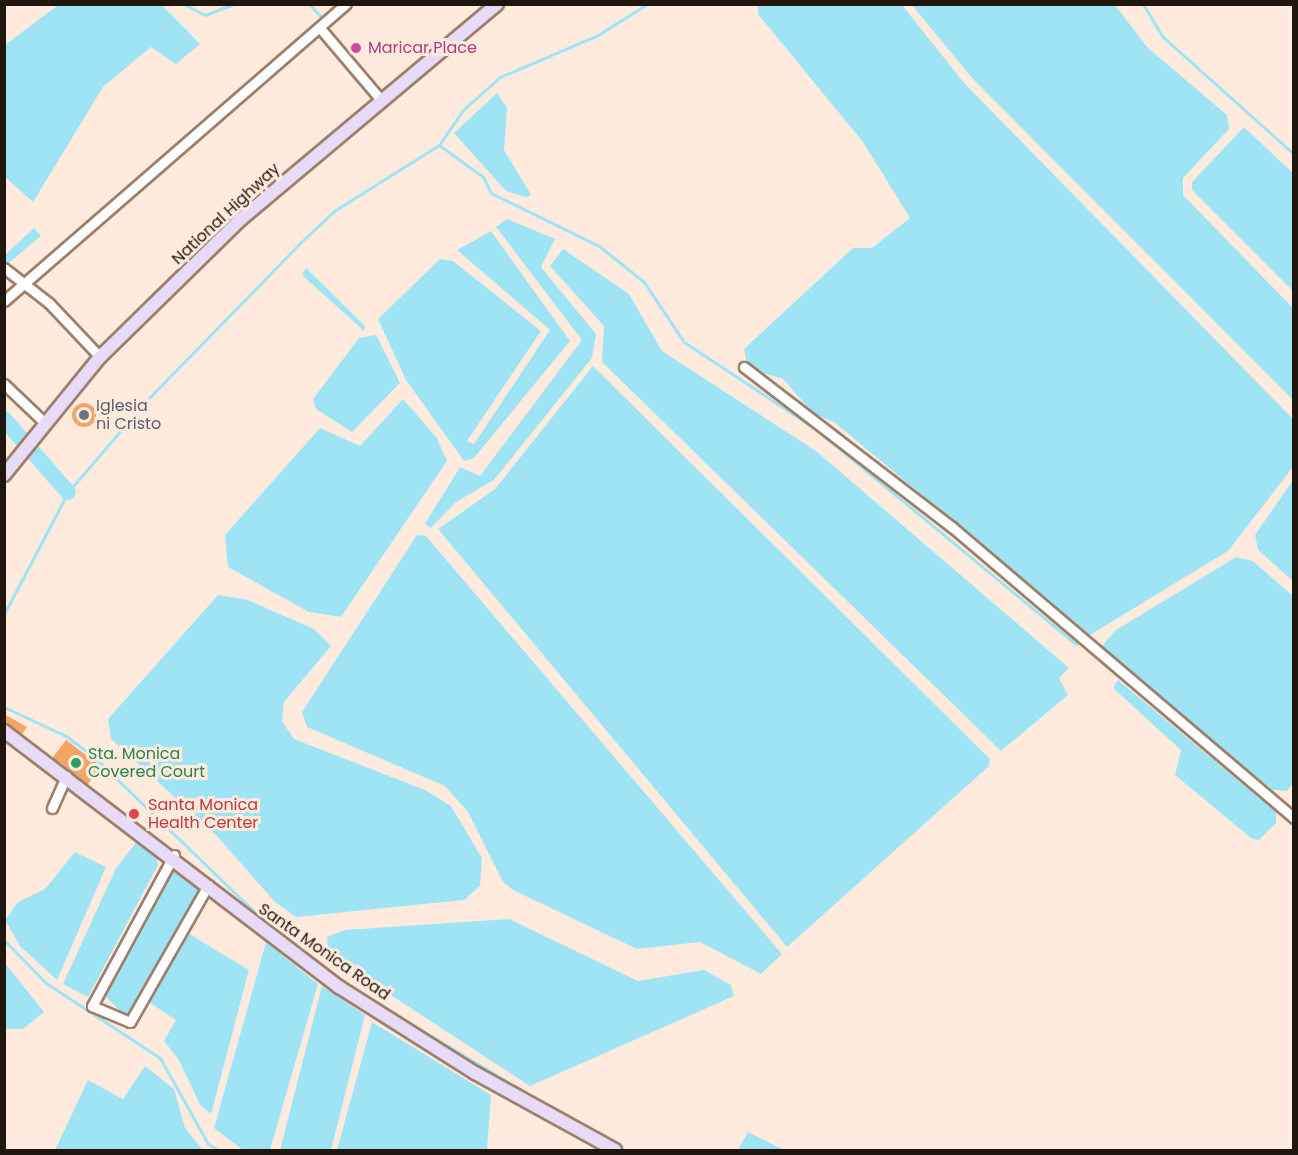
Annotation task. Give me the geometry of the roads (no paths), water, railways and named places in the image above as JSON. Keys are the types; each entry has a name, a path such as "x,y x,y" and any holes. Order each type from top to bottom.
{"street":[{"path":"4,301 24,281 346,4"},
{"name":"National Highway","path":"4,475 100,357 242,219 497,4"},
{"path":"320,28 381,100"},
{"path":"4,268 24,281 100,357"},
{"path":"744,367 942,519 1293,818"},
{"path":"4,384 44,425"},
{"name":"Santa Monica Road","path":"4,731 174,855 267,936 339,987 475,1073 615,1150"},
{"path":"52,808 66,776"},
{"path":"174,855 92,1006 130,1022 208,885"}],"water":[{"path":"58,5 162,5 200,44 176,64 151,47 103,87 33,202 5,177 5,45"},
{"path":"902,5 965,84 1293,419 1293,467 1228,551 1090,635 834,422 814,414 783,379 748,368 744,349 853,248 872,248 910,218 863,142 758,14 758,6"},
{"path":"912,5 1115,5 1148,48 1227,115 1229,129 1183,178 1183,195 1293,308 1293,400 972,78"},
{"path":"497,93 507,108 504,150 531,195 526,197 506,191 454,133"},
{"path":"1244,127 1293,173 1293,291 1192,190 1192,182"},
{"path":"507,219 555,239 541,267 596,334 592,358 494,480 456,502 431,528 425,524 460,467 480,476 582,340 496,227"},
{"path":"34,228 41,236 5,266 5,255"},
{"path":"491,231 570,341 474,458 464,461 406,380 378,319 440,259 453,261 541,331 467,441 474,444 550,330 457,250"},
{"path":"563,249 629,294 662,351 816,451 1069,668 1059,678 1068,695 1001,751 602,362 604,326 550,266"},
{"path":"306,268 365,326 364,331 302,275"},
{"path":"376,335 400,383 352,432 316,409 313,399 359,338"},
{"path":"593,366 990,759 989,766 787,947 438,529 495,489"},
{"path":"403,399 437,438 447,461 341,617 309,612 228,567 225,535 320,428 360,446"},
{"path":"1293,480 1293,581 1258,550 1255,535"},
{"path":"417,535 426,536 782,954 761,974 700,942 637,949 513,890 503,882 468,812 445,786 307,727 302,712"},
{"path":"1236,557 1253,561 1293,596 1294,782 1287,791 1273,790 1107,657 1102,646 1116,630"},
{"path":"218,595 248,600 314,629 331,646 284,702 282,721 294,739 425,790 451,806 482,858 480,886 464,900 296,917 275,902 216,835 111,739 108,719"},
{"path":"1118,680 1276,812 1276,823 1259,840 1252,839 1175,775 1181,750 1113,688"},
{"path":"138,840 157,856 158,865 88,997 63,984 116,868"},
{"path":"75,852 106,867 57,980 20,946 5,920 18,902 45,889"},
{"path":"176,864 199,883 198,892 129,1020 106,997"},
{"path":"509,919 638,981 704,970 731,985 734,996 530,1086 343,964 328,947 327,937 345,930"},
{"path":"186,932 249,970 211,1114 200,1105 179,1060 164,1041 176,1020 150,1003"},
{"path":"266,942 318,984 270,1150 243,1150 214,1128"},
{"path":"5,963 44,1012 23,1029 5,1029"},
{"path":"322,986 365,1015 331,1150 280,1150"},
{"path":"372,1022 491,1095 487,1150 337,1150"},
{"path":"145,1066 174,1089 185,1128 203,1150 55,1150 88,1080 123,1099"},
{"path":"748,1132 784,1150 738,1150"}],"waterway":[{"path":"184,4 205,15 233,4"},
{"path":"309,4 322,18"},
{"path":"4,614 68,492 146,401 299,244 334,211 439,145 463,110 500,77 598,35 647,4"},
{"path":"1143,4 1163,37 1294,154"},
{"path":"439,145 483,177 491,193 599,246 644,282 684,342 817,430 1076,644"},
{"path":"4,419 68,492"},
{"path":"4,707 66,736 94,757 273,930"},
{"path":"4,940 46,983 160,1058 208,1144 219,1150"},
{"path":"353,989 556,1111"}],"place":[{"name":"Maricar Place","path":"356,48"},
{"name":"Iglesia ni Cristo","path":"84,415"},
{"name":"Sta. Monica Covered Court","path":"76,763"},
{"name":"Santa Monica Health Center","path":"134,814"}]}
